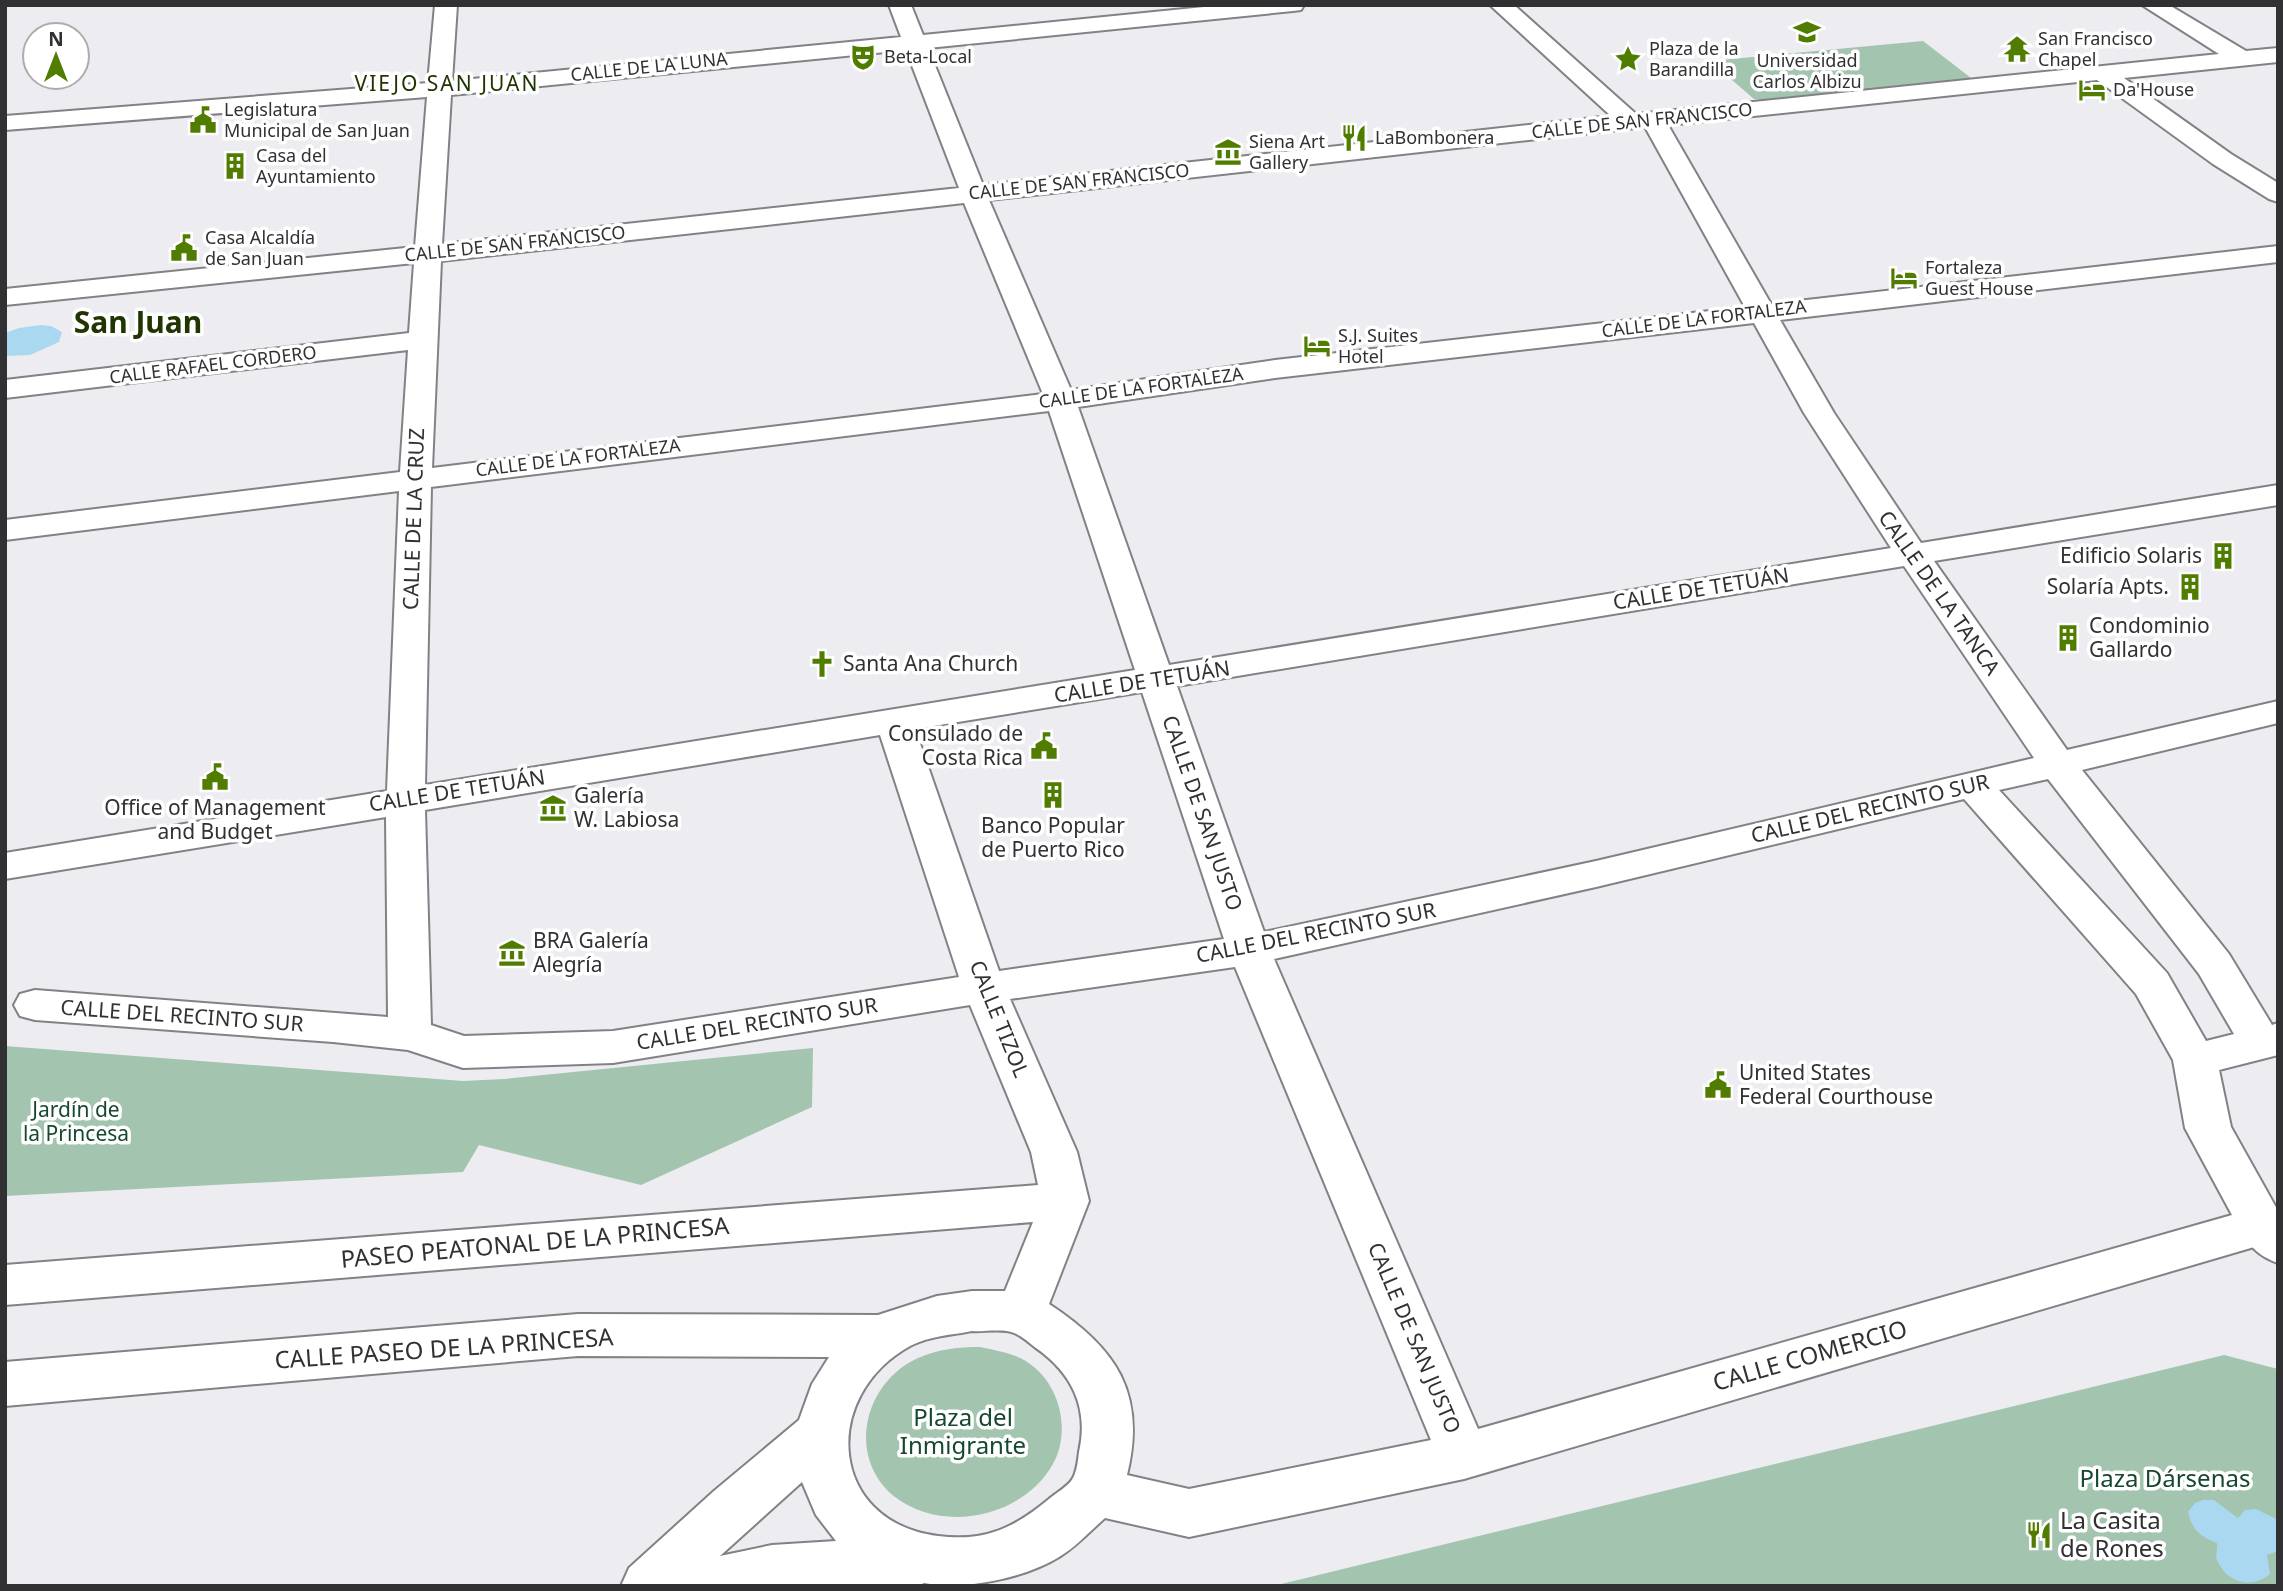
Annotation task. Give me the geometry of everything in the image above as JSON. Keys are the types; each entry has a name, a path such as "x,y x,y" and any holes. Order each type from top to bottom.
{"street":[{"name":"CALLE DE LA CRUZ","path":"410,1034 405,799 414,478 427,254 446,5"},
{"name":"CALLE DE SAN JUSTO","path":"900,5 973,192 1061,401 1249,950 1464,1456"},
{"name":"CALLE DE LA LUNA","path":"5,123 439,89 1293,5"},
{"name":"CALLE DE LA TANCA","path":"1501,5 1641,120 1763,312 1819,413 1913,556 2057,764 2214,964 2270,1041"},
{"path":"2153,5 2241,58"},
{"name":"CALLE DE SAN FRANCISCO","path":"5,298 1641,120 2278,55"},
{"path":"2102,73 2222,159 2278,194"},
{"name":"CALLE DE LA FORTALEZA","path":"5,530 1061,401 1275,369 2278,254"},
{"name":"CALLE RAFAEL CORDERO","path":"5,389 422,340"},
{"name":"CALLE DE TETUÁN","path":"5,866 2278,495"},
{"name":"CALLE DEL RECINTO SUR","path":"35,1005 410,1034 463,1052 613,1046 1249,950 1596,874 2278,712"},
{"name":"CALLE TIZOL","path":"894,722 984,988 1054,1152 1065,1201"},
{"path":"1972,785 2152,984 2196,1060 2270,1041"},
{"name":"CALLE COMERCIO","path":"1095,1492 1189,1513 1464,1456 2270,1235 2208,1128 2196,1060"},
{"path":"1021,1313 1065,1201"},
{"name":"PASEO PEATONAL DE LA PRINCESA","path":"5,1285 1065,1201"},
{"path":"696,1586 772,1570 930,1560 964,1562 999,1557 1038,1541 1095,1492 1109,1444 1107,1403 1089,1365 1058,1335 1021,1313 972,1311 927,1318 884,1336 851,1363 830,1396 820,1434 824,1477 845,1516 883,1545 930,1560"},
{"name":"CALLE PASEO DE LA PRINCESA","path":"5,1384 578,1335 884,1336"},
{"path":"649,1586 733,1508 820,1434"}],"green space":[{"path":"1923,41 1975,81 1765,101 1754,99 1710,61"},
{"name":"Jardín de la Princesa","path":"5,1046 463,1081 813,1048 812,1107 641,1185 479,1145 463,1172 5,1196"},
{"name":"Plaza del Inmigrante","path":"980,1347 1022,1359 1044,1377 1052,1389 1061,1415 1062,1429 1057,1457 1036,1486 999,1509 956,1517 935,1515 914,1508 895,1497 880,1481 870,1462 866,1442 874,1403 884,1385 899,1370 918,1358 949,1349"},
{"name":"Plaza Dársenas","path":"2224,1355 2278,1369 2278,1586 1273,1586"}],"water":[{"path":"41,325 51,326 62,332 59,342 30,355 5,356 5,333"},
{"path":"2214,1500 2238,1518 2245,1510 2256,1509 2278,1520 2278,1551 2267,1555 2270,1574 2256,1582 2241,1582 2221,1568 2216,1556 2217,1543 2198,1532 2188,1512 2195,1503"}],"place":[{"name":"Universidad Carlos Albizu","path":"1807,32"},
{"name":"San Francisco Chapel","path":"2017,49"},
{"name":"Beta-Local","path":"863,57"},
{"name":"Plaza de la Barandilla","path":"1628,59"},
{"name":"Da'House","path":"2092,90"},
{"name":"Legislatura Municipal de San Juan","path":"203,120"},
{"name":"LaBombonera","path":"1354,138"},
{"name":"Siena Art Gallery","path":"1228,152"},
{"name":"Casa del Ayuntamiento","path":"235,166"},
{"name":"Casa Alcaldía de San Juan","path":"184,248"},
{"name":"Fortaleza Guest House","path":"1904,278"},
{"name":"S.J. Suites Hotel","path":"1317,346"},
{"name":"Edificio Solaris","path":"2223,556"},
{"name":"Solaría Apts.","path":"2190,587"},
{"name":"Condominio Gallardo","path":"2068,638"},
{"name":"Santa Ana Church","path":"822,664"},
{"name":"Consulado de Costa Rica","path":"1044,746"},
{"name":"Office of Management and Budget","path":"215,777"},
{"name":"Banco Popular de Puerto Rico","path":"1053,795"},
{"name":"Galería W. Labiosa","path":"553,808"},
{"name":"BRA Galería Alegría","path":"512,953"},
{"name":"United States Federal Courthouse","path":"1718,1085"},
{"name":"La Casita de Rones","path":"2039,1535"}],"district":[{"name":"VIEJO SAN JUAN","path":"447,84"},
{"name":"San Juan","path":"138,323"}]}
